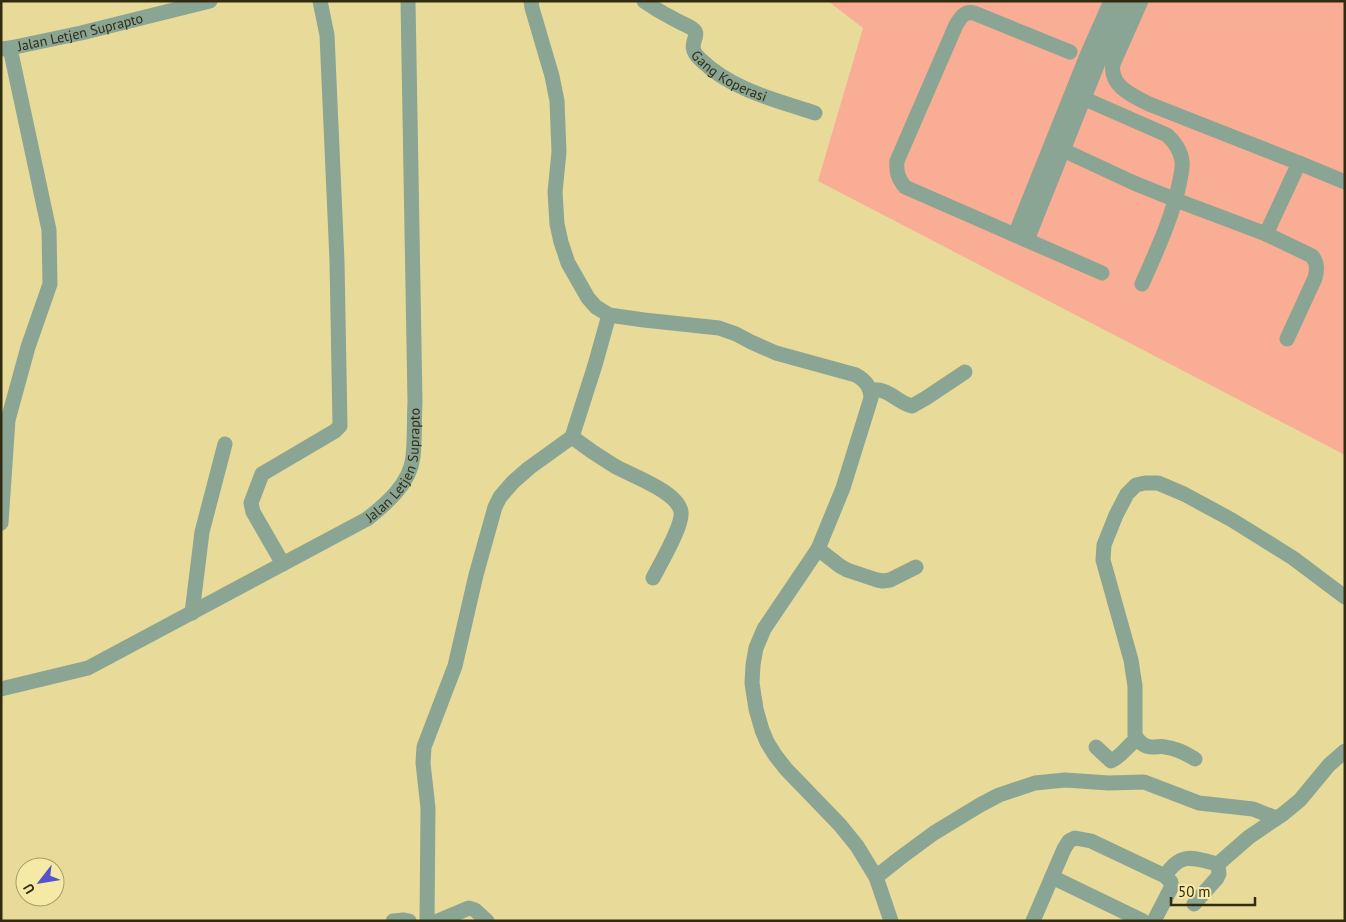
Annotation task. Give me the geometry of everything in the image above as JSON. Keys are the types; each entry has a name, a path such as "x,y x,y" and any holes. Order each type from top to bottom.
{"street":[{"name":"Jalan Letjen Suprapto","path":"6,48 210,1"},
{"path":"283,564 253,512 251,503 262,474 335,431 340,426 338,261 327,35 320,1"},
{"name":"Jalan Letjen Suprapto","path":"1,690 88,668 367,519 387,503 398,491 408,474 413,459 415,402 408,1"},
{"path":"532,1 532,8 552,76 557,102 559,152 556,192 557,224 568,263 588,298 609,315 719,328 776,352 862,378 870,390 871,398 843,488 818,549 764,629 756,648 752,683 756,710 762,730 775,754 786,769 840,825 857,846 876,878 891,921"},
{"name":"Gang Koperasi","path":"644,1 673,19 694,29 696,35 692,48 705,65 739,86 815,113"},
{"path":"1021,237 1094,55 1111,1"},
{"path":"1021,237 1063,150 1084,99 1094,55 1127,1"},
{"path":"1141,1 1112,70 1118,84 1129,94 1149,104 1345,182"},
{"path":"1070,52 974,13 964,13 956,25 897,161 896,171 899,180 905,187 1102,273"},
{"path":"1,523 8,420 6,408 50,284 49,230 6,48"},
{"path":"1084,99 1167,135 1175,144 1182,159 1176,200 1142,284"},
{"path":"1063,150 1134,183 1266,234 1312,256 1316,262 1315,278 1287,339"},
{"path":"1266,234 1299,163"},
{"path":"428,921 428,808 422,763 424,747 455,666 476,575 495,507 504,491 529,468 572,437 609,315"},
{"path":"870,390 881,390 890,393 912,406 965,372"},
{"path":"572,437 590,451 615,466 669,495 679,506 681,512 678,525 653,578"},
{"path":"192,613 202,532 225,444"},
{"path":"1195,759 1167,747 1150,747 1137,739 1135,735 1135,686 1132,660 1103,560 1104,546 1116,515 1127,494 1136,485 1145,482 1158,483 1184,494 1232,520 1293,558 1345,597"},
{"path":"818,549 847,570 877,580 890,580 916,567"},
{"path":"1096,747 1111,761 1119,757 1137,739"},
{"path":"1218,864 1249,837 1300,800 1329,765 1345,751"},
{"path":"876,878 934,833 980,805 1035,783 1065,780 1110,783 1144,782 1200,803 1253,809 1276,818"},
{"path":"1033,921 1064,849 1069,841 1075,838 1091,842 1166,876 1171,882 1171,888 1154,921"},
{"path":"1166,876 1176,862 1190,858 1218,864"},
{"path":"1194,904 1217,878 1219,874 1218,864"},
{"path":"1052,877 1143,921"},
{"path":"438,921 469,908 487,921"},
{"path":"393,921 409,921"}],"shaded area":[{"path":"828,1 1345,1 1345,455 818,181 863,28"}]}
